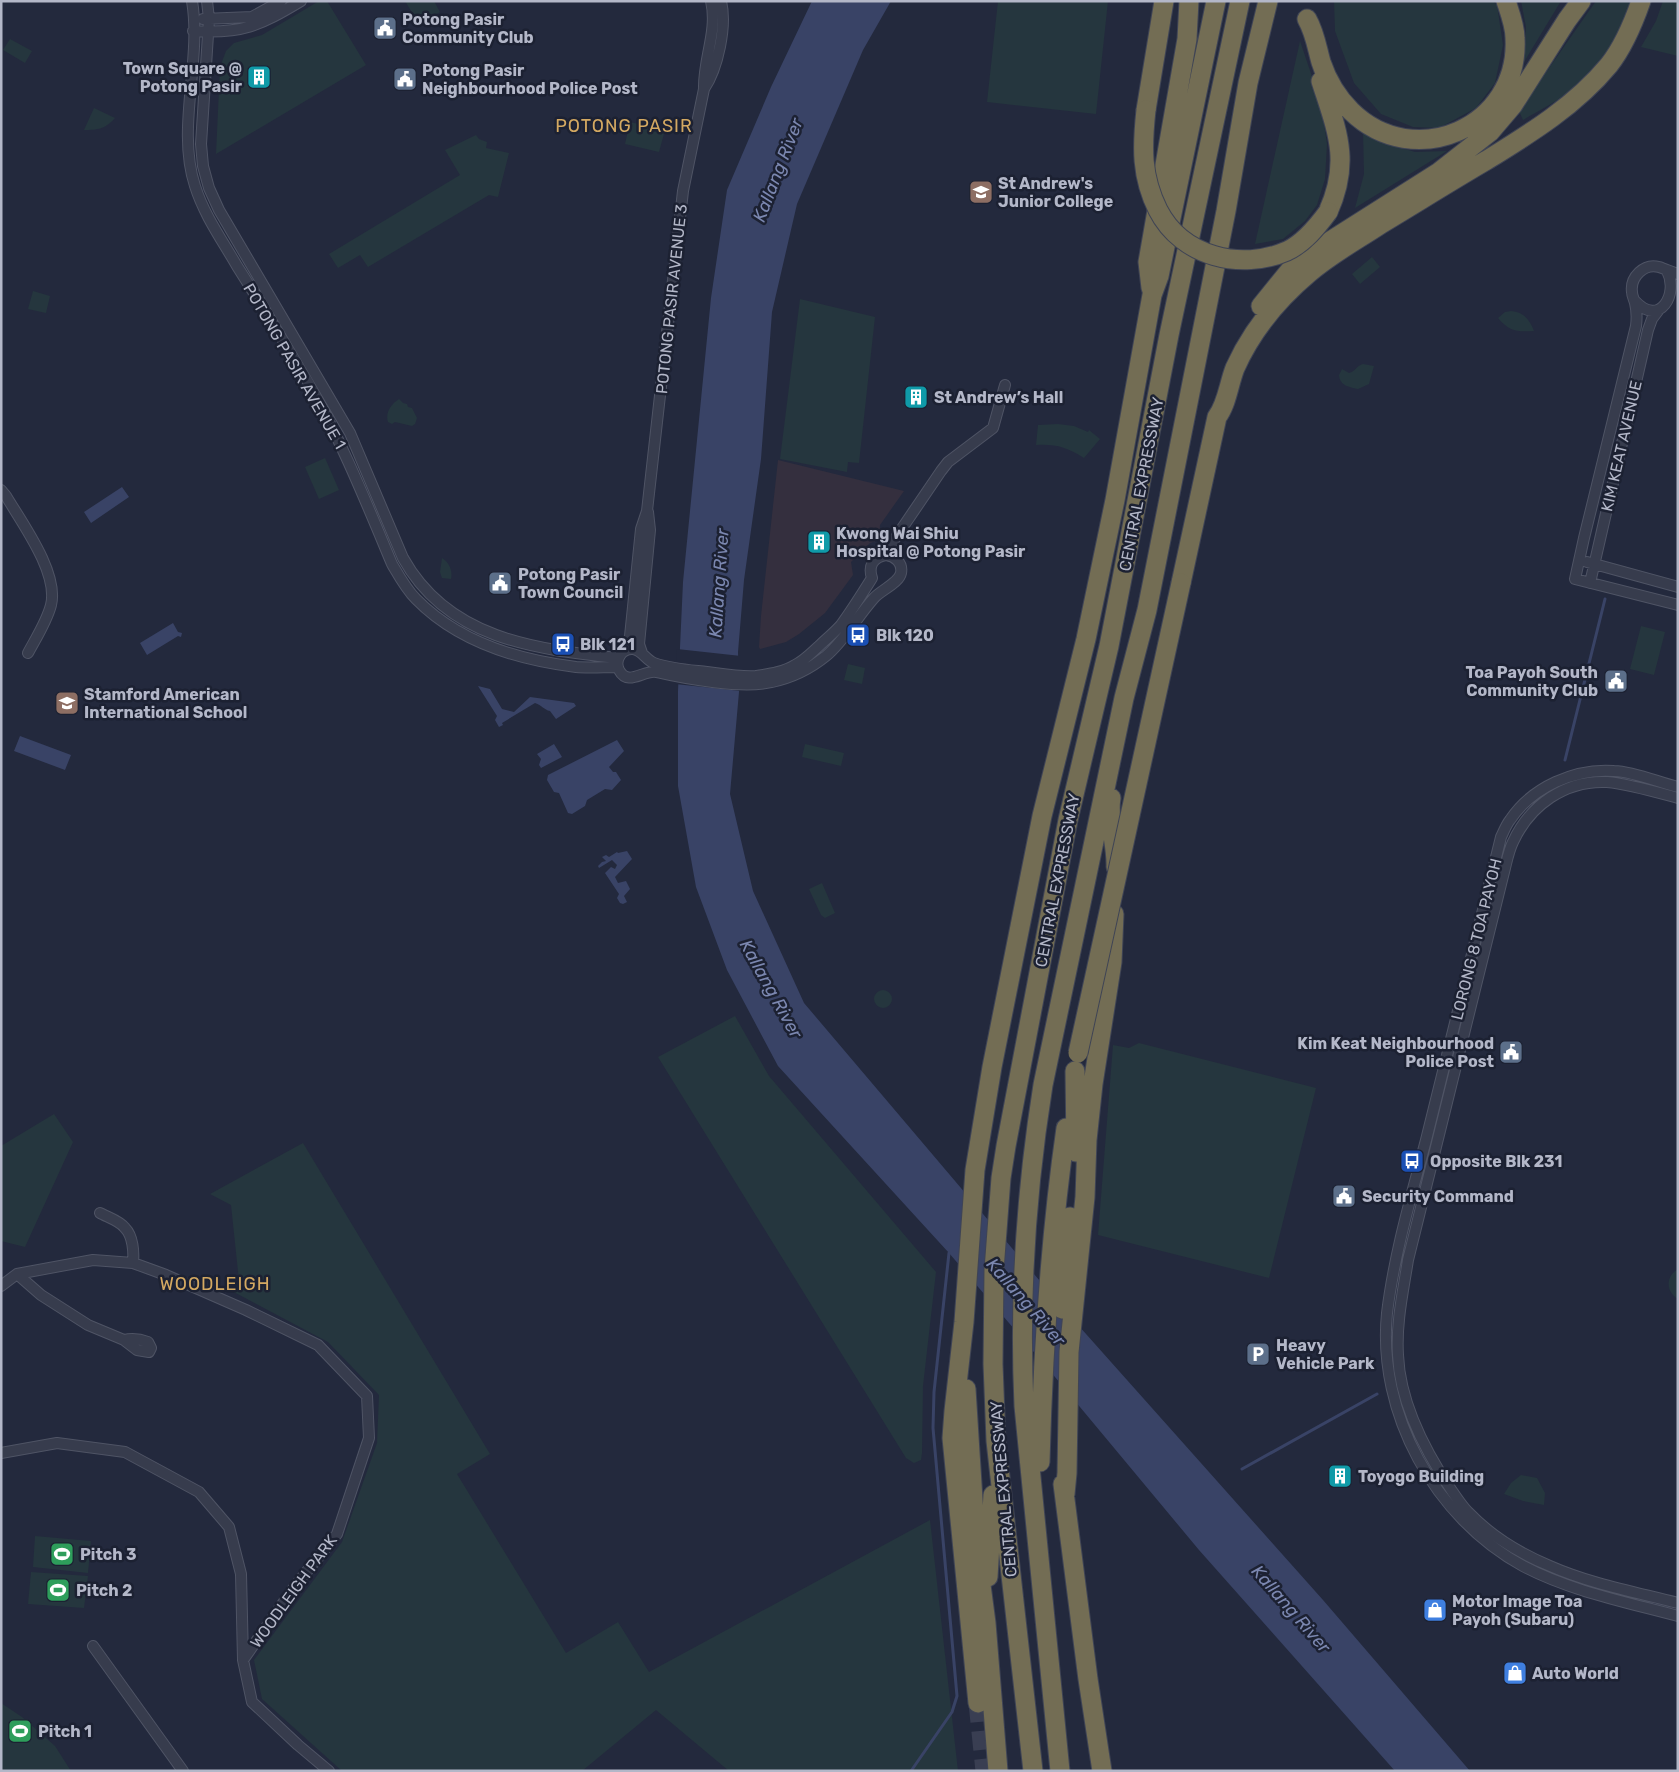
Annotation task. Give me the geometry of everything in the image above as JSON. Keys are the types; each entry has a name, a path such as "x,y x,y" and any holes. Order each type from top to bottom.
{"highway":[{"path":"1164,1 1146,110 1143,158 1145,176 1159,212 1177,234 1207,254 1232,260 1269,257 1288,250 1307,237 1318,226 1328,212 1335,195 1341,169 1338,136 1309,40 1307,10"},
{"path":"1152,295 1148,262 1187,39 1190,1"},
{"path":"978,1703 952,1438 964,1322 975,1170 992,1067 1042,816 1086,639 1116,492 1152,295 1158,276 1209,43 1216,1"},
{"name":"CENTRAL EXPRESSWAY","path":"1060,1771 1054,1692 1024,1406 1021,1347 1022,1286 1033,1149 1043,1084 1124,698 1147,610 1226,211 1248,84 1268,1"},
{"path":"1307,10 1322,64 1335,91 1352,111 1374,128 1398,138 1426,140 1441,138 1464,129 1482,116 1501,95 1510,76 1515,38 1506,1"},
{"path":"1217,417 1215,410 1232,357 1252,319 1291,269 1316,250 1440,172 1490,132 1513,105 1581,1"},
{"path":"1102,1771 1088,1680 1065,1494 1067,1473 1063,1425 1069,1352 1071,1194 1076,1062 1217,417 1221,412 1241,355 1262,320 1279,302 1309,273 1348,245 1513,144 1555,116 1590,86 1609,65 1623,45 1641,1"},
{"name":"CENTRAL EXPRESSWAY","path":"1033,1771 996,1441 993,1364 994,1270 1001,1178 1068,820 1109,646 1169,335 1239,6"},
{"path":"1038,1533 1042,1398 1071,1194 1087,1140 1093,1084 1112,962 1116,852 1109,808 1126,717 1124,698"},
{"path":"964,1322 966,1410 976,1547 986,1623 998,1771"},
{"path":"986,1623 996,1441"}],"street":[{"name":"POTONG PASIR AVENUE 1","path":"192,1 193,31 188,136 190,167 195,185 205,211 220,238 308,383 338,439 392,564 402,581 414,598 435,616 454,630 472,639 529,658 577,667 618,663"},
{"name":"POTONG PASIR AVENUE 1","path":"207,1 209,19 201,144 203,166 209,188 219,210 350,434 403,558 411,572 424,589 440,604 467,624 532,646 581,654 618,663"},
{"path":"193,19 252,17 281,1"},
{"path":"193,31 228,32 250,28 301,1"},
{"name":"POTONG PASIR AVENUE 3","path":"626,650 630,636 641,529 647,511 683,191 704,89 704,74 714,30 711,1"},
{"name":"POTONG PASIR AVENUE 3","path":"704,89 712,78 722,32 721,1"},
{"name":"KIM KEAT AVENUE","path":"1667,270 1675,281 1677,294 1673,302 1666,308 1658,311 1652,319 1648,330 1590,583 1576,580 1636,326 1637,316 1632,284 1635,276 1642,270 1650,267 1659,267 1678,274"},
{"path":"1635,301 1649,311 1658,311"},
{"path":"886,555 890,546 948,462 993,428 1005,385"},
{"path":"1,490 48,571 53,594 51,606 28,653"},
{"name":"POTONG PASIR AVENUE 3","path":"647,511 650,530 640,644 647,663"},
{"name":"POTONG PASIR AVENUE 1","path":"626,650 634,649 647,663 676,677 755,681 783,679 808,669 826,656 844,638 875,597 897,581 901,572 897,560 886,555 878,557 872,562 870,570 872,578 840,626 807,658 755,681"},
{"path":"1580,559 1678,587"},
{"path":"872,578 877,583 888,586"},
{"path":"1590,583 1678,606"},
{"path":"618,663 626,650"},
{"name":"POTONG PASIR AVENUE 1","path":"618,663 623,675 631,678 640,676 647,663"},
{"name":"LORONG 8 TOA PAYOH","path":"1678,788 1614,771 1598,771 1574,775 1556,781 1533,796 1510,820 1499,846 1407,1212 1387,1313 1386,1336 1391,1384 1409,1439 1427,1474 1446,1502 1468,1526 1505,1555 1537,1573 1607,1597 1678,1616"},
{"name":"LORONG 8 TOA PAYOH","path":"1678,798 1610,782 1579,785 1547,799 1537,807 1525,821 1513,843 1490,925 1408,1260 1399,1314 1398,1355 1405,1396 1421,1438 1437,1467 1466,1511 1484,1527 1512,1546 1552,1567 1600,1584 1678,1603"},
{"path":"100,1213 125,1227 134,1254 133,1263"},
{"name":"WOODLEIGH PARK","path":"1,1286 17,1274 93,1260 133,1263 166,1275 237,1306 318,1345 367,1396 369,1438 337,1534 295,1586 243,1660"},
{"path":"17,1274 41,1295 88,1325 124,1340"},
{"name":"WOODLEIGH PARK","path":"1,1453 57,1443 125,1452 199,1492 229,1527 241,1574 243,1660 252,1702 329,1771"},
{"path":"93,1646 183,1771"}],"shaded area":[{"path":"319,1 327,1 366,65 216,154 220,67 226,51 234,43 262,35"},
{"path":"405,1 434,1 440,12 419,24"},
{"path":"998,1 1108,1 1096,114 987,102"},
{"path":"1334,1 1493,1 1497,5 1503,45 1495,83 1476,108 1439,128 1413,127 1381,114 1354,83 1335,31"},
{"path":"1521,1 1561,1 1524,62 1526,27"},
{"path":"1596,1 1631,1 1614,41 1574,87 1563,96 1523,120 1519,111"},
{"path":"1663,1 1678,1 1678,56 1641,47 1656,21"},
{"path":"10,39 32,51 25,63 3,50"},
{"path":"1300,41 1321,103 1327,144 1325,179 1317,205 1305,221 1283,239 1255,244"},
{"path":"94,108 115,118 108,125 101,128 84,130"},
{"path":"630,122 665,130 659,152 625,144"},
{"path":"1363,131 1378,141 1415,152 1447,151 1355,208 1364,174"},
{"path":"476,135 479,139 487,142 486,148 509,153 498,197 489,195 368,267 360,255 338,268 329,254 460,175 445,150"},
{"path":"1372,257 1380,267 1360,284 1352,274"},
{"path":"33,291 50,296 46,313 28,309"},
{"path":"800,299 875,317 859,463 848,462 847,472 780,459"},
{"path":"1511,311 1526,317 1534,331 1513,330 1498,318 1505,312"},
{"path":"1363,364 1374,366 1369,384 1358,389 1351,388 1341,382 1339,375 1342,369 1349,373"},
{"path":"399,399 412,408 417,418 412,426 388,422 387,415 389,409"},
{"path":"1058,424 1074,426 1088,432 1089,430 1100,439 1084,458 1061,447 1036,445 1038,425"},
{"path":"325,458 339,490 319,499 305,467"},
{"path":"778,460 904,491 880,525 879,540 870,543 851,562 853,575 825,613 786,642 760,649 761,616"},
{"path":"442,558 450,567 451,579 442,578 440,572"},
{"path":"1641,626 1665,632 1654,675 1630,669"},
{"path":"848,664 865,668 862,684 844,680"},
{"path":"805,744 844,753 841,766 802,757"},
{"path":"822,883 835,913 825,918 821,915 809,889"},
{"path":"879,990 887,990 892,995 890,1006 879,1008 874,1003 874,995"},
{"path":"735,1016 769,1076 936,1272 923,1386 922,1453 921,1460 914,1463 906,1458 658,1057"},
{"path":"1139,1043 1316,1088 1269,1278 1098,1235 1113,1045 1129,1048"},
{"path":"54,1114 73,1142 25,1247 1,1241 1,1146"},
{"path":"303,1143 490,1454 457,1474 566,1653 618,1622 649,1672 930,1520 958,1771 729,1771 656,1710 582,1771 342,1771 262,1699 254,1660 342,1542 377,1443 379,1395 328,1342 230,1290 239,1281 231,1205 210,1194"},
{"path":"1678,1269 1678,1299 1669,1288 1669,1279"},
{"path":"1521,1475 1537,1478 1545,1493 1544,1505 1523,1501 1504,1494 1511,1483"},
{"name":"Pitch 3","path":"35,1536 91,1541 88,1573 33,1567"},
{"name":"Pitch 2","path":"31,1572 88,1576 84,1608 28,1604"},
{"name":"Pitch 1","path":"1,1703 22,1717 55,1746 71,1771 1,1771"}],"water":[{"name":"Kallang River","path":"812,1 891,1 863,50 797,204 772,312 761,459 744,580 738,652 739,692 730,794 753,891 804,1003 1062,1307 1323,1600 1470,1771 1395,1771 1199,1550 949,1253 778,1066 727,970 696,887 678,786 678,691 683,582 711,298 727,190 771,87"},
{"path":"122,487 129,497 91,523 84,512"},
{"path":"173,623 178,632 182,633 181,637 178,636 147,655 140,643"},
{"path":"478,686 490,689 502,709 514,712 530,697 574,703 576,706 556,719 550,711 535,703 502,723 503,725 499,727 495,720 497,716"},
{"path":"20,736 71,755 65,770 14,751"},
{"path":"617,740 624,751 609,767 613,772 616,772 621,780 612,790 605,789 587,800 585,806 572,814 568,813 559,793 554,792 547,780 548,775"},
{"path":"554,744 562,757 541,768 539,765 541,759 537,754"},
{"path":"627,851 632,859 615,877 618,883 626,881 630,889 624,896 627,902 623,904 617,898 619,894 605,873 611,867 615,869 617,865 612,860 599,868 598,866 606,861 602,857 606,855 609,857 617,852"}],"pier":[{"path":"677,649 741,656 741,691 675,684"}],"waterway":[{"path":"1565,760 1605,599"},
{"path":"911,1771 952,1712 957,1696 933,1428 934,1392 949,1253"},
{"path":"1242,1469 1377,1394"}],"tunnel":[{"path":"978,1703 985,1771"}],"place":[{"name":"Potong Pasir Community Club","path":"385,28"},
{"name":"Town Square @ Potong Pasir","path":"259,77"},
{"name":"Potong Pasir Neighbourhood Police Post","path":"405,79"},
{"name":"St Andrew's Junior College","path":"981,192"},
{"name":"St Andrew’s Hall","path":"916,397"},
{"name":"Kwong Wai Shiu Hospital @ Potong Pasir","path":"819,542"},
{"name":"Potong Pasir Town Council","path":"500,583"},
{"name":"Blk 120","path":"858,635"},
{"name":"Blk 121","path":"563,644"},
{"name":"Toa Payoh South Community Club","path":"1616,681"},
{"name":"Stamford American International School","path":"67,703"},
{"name":"Kim Keat Neighbourhood Police Post","path":"1511,1052"},
{"name":"Opposite Blk 231","path":"1412,1161"},
{"name":"Security Command","path":"1344,1196"},
{"name":"Heavy Vehicle Park","path":"1258,1354"},
{"name":"Toyogo Building","path":"1340,1476"},
{"name":"Pitch 3","path":"62,1554"},
{"name":"Pitch 2","path":"58,1590"},
{"name":"Motor Image Toa Payoh (Subaru)","path":"1435,1610"},
{"name":"Auto World","path":"1515,1673"},
{"name":"Pitch 1","path":"20,1731"}],"district":[{"name":"POTONG PASIR","path":"624,126"},
{"name":"WOODLEIGH","path":"215,1284"}]}
